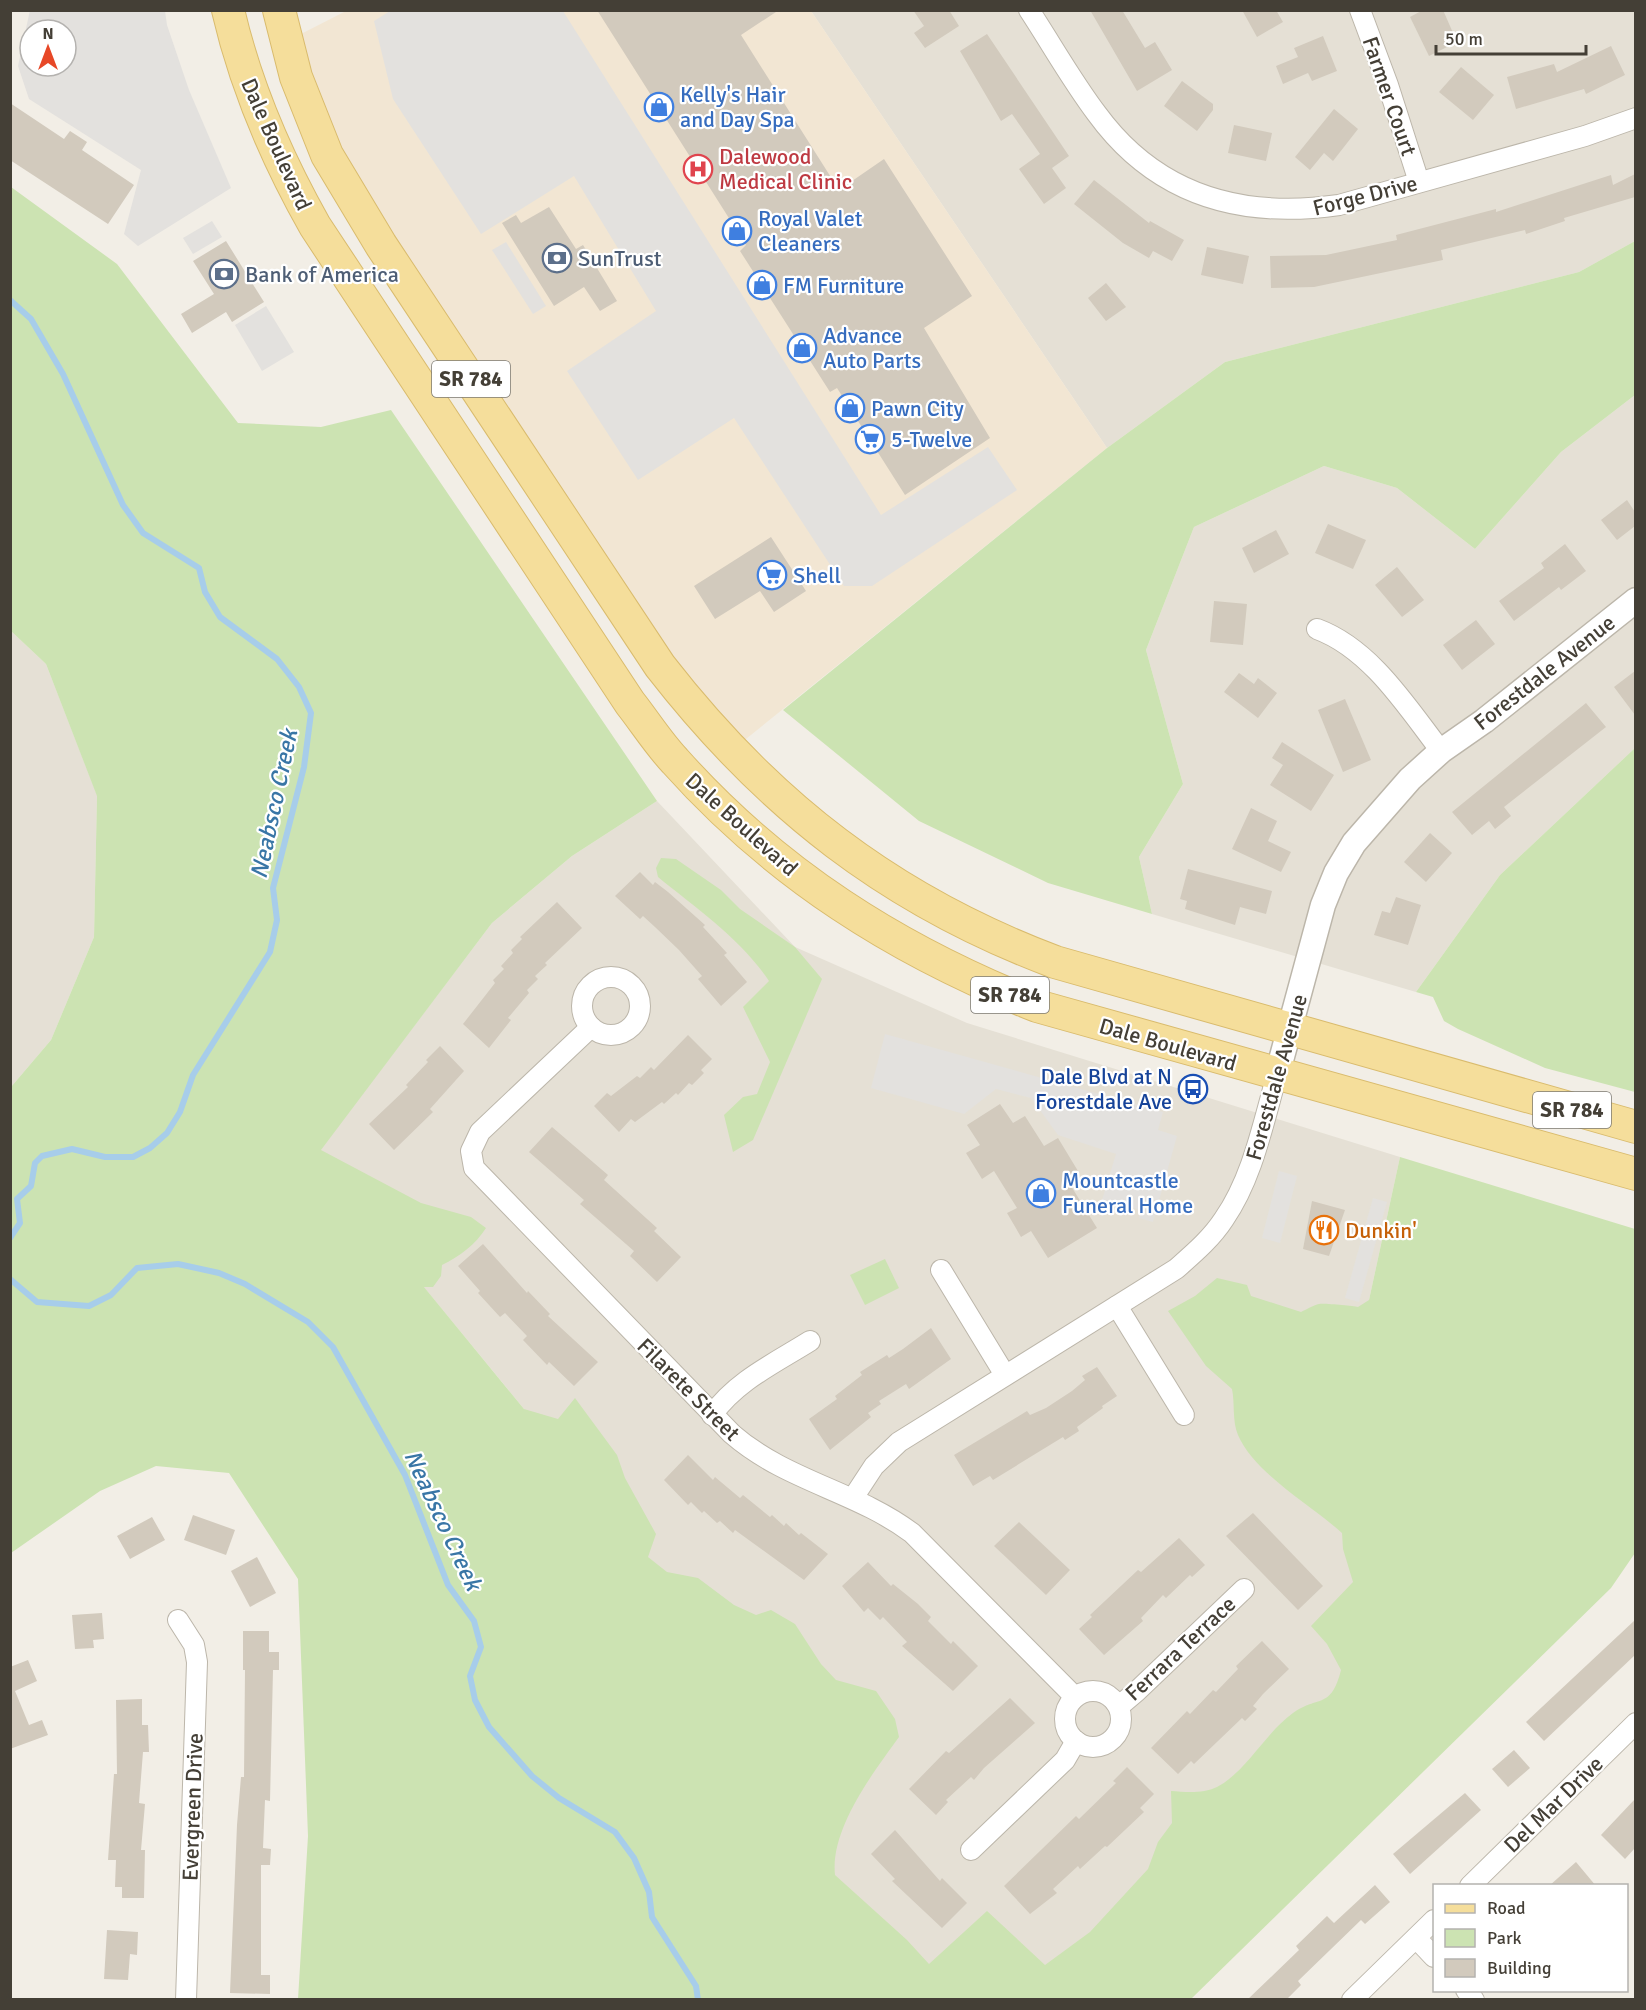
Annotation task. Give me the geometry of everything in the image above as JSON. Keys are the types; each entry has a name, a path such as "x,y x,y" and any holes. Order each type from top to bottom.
{"main road":[{"name":"Dale Boulevard","path":"228,10 236,48 262,123 286,176 315,226 593,650 673,760 720,808 771,854 824,896 926,957 979,983 1037,1006 1635,1174"},
{"name":"Dale Boulevard","path":"279,10 308,113 327,155 376,236 660,666 698,715 786,804 834,843 890,881 953,918 1003,942 1055,962 1635,1127"}],"street":[{"name":"Forge Drive","path":"1029,10 1097,114 1115,135 1140,159 1193,192 1225,203 1265,210 1305,210 1339,205 1585,136 1635,118"},
{"name":"Farmer Court","path":"1360,10 1388,85 1419,182"},
{"name":"Forestdale Avenue","path":"853,1498 874,1466 900,1442 1176,1269 1204,1244 1224,1220 1248,1174 1323,905 1336,873 1354,843 1377,813 1441,751 1484,721 1635,600"},
{"path":"1317,629 1336,636 1350,645 1397,694 1441,751"},
{"name":"Filarete Street","path":"591,1027 480,1132 472,1144 470,1157 482,1178 712,1415 763,1459 853,1498 894,1519 912,1533 1075,1697"},
{"path":"941,1270 1005,1375"},
{"path":"1116,1306 1184,1415"},
{"path":"712,1415 723,1399 740,1384 810,1341"},
{"name":"Ferrara Terrace","path":"1116,1703 1131,1696 1244,1589"},
{"name":"Evergreen Drive","path":"178,1620 194,1645 196,1662 186,2000"},
{"name":"Ferrara Terrace","path":"1075,1697 1096,1691 1108,1696 1116,1703 1120,1714 1120,1724 1113,1738 1106,1744 1092,1747 1076,1742"},
{"path":"971,1850 1065,1760 1076,1742 1067,1730 1065,1721 1067,1708 1075,1697"},
{"name":"Del Mar Drive","path":"1472,1884 1635,1723"},
{"path":"1352,2000 1433,1921"},
{"path":"1416,1938 1433,1956"}],"shaded area":[{"path":"30,10 165,11 167,25 189,90 231,188 138,246 124,234 141,170 29,99 22,78 78,78 78,18 28,18"},
{"path":"346,11 811,11 1107,448 731,751 327,155 285,38 301,34"},
{"path":"390,11 563,11 881,515 988,447 1017,490 872,586 844,586 734,418 638,480 567,371 656,311 574,176 481,234 393,99 374,21"},
{"path":"811,11 1635,11 1635,241 1579,272 1225,362 1107,448"},
{"path":"212,221 222,237 193,254 183,238"},
{"path":"506,242 546,306 533,314 492,250"},
{"path":"266,306 294,352 262,371 235,325"},
{"path":"1635,395 1635,748 1500,875 1416,992 1152,914 1139,857 1183,784 1146,650 1194,527 1324,466 1397,488 1475,549 1561,452"},
{"path":"11,631 46,664 97,795 94,937 51,1040 11,1087"},
{"path":"657,801 795,947 967,1023 1400,1157 1369,1300 1366,1566 1352,1698 1036,1999 953,1999 794,1850 640,1550 423,1286 320,1150 492,923 572,856"},
{"path":"885,1034 1163,1112 1158,1130 1177,1136 1153,1222 1139,1218 1141,1210 1102,1200 1116,1154 1058,1135 1031,1098 996,1089 964,1114 871,1088"},
{"path":"1279,1171 1297,1176 1280,1243 1262,1238"},
{"path":"1373,1198 1387,1202 1359,1302 1345,1298"}],"green space":[{"path":"11,187 117,264 238,423 321,427 391,410 657,801 572,856 492,923 321,1150 421,1203 471,1217 486,1228 467,1249 442,1265 441,1276 433,1287 424,1287 524,1409 558,1419 575,1398 617,1455 625,1478 656,1534 648,1557 667,1572 698,1578 734,1605 756,1615 771,1610 795,1624 821,1664 836,1680 876,1691 895,1719 899,1737 866,1784 846,1821 835,1857 835,1875 907,1940 929,1964 987,1911 1045,1965 1090,1932 1148,1869 1158,1842 1172,1823 1171,1791 1206,1791 1217,1787 1247,1762 1283,1721 1302,1708 1323,1700 1333,1691 1337,1683 1341,1670 1327,1644 1311,1626 1353,1582 1343,1549 1342,1533 1284,1488 1246,1449 1236,1430 1232,1389 1206,1366 1168,1311 1195,1296 1217,1278 1247,1285 1251,1296 1301,1312 1319,1304 1358,1307 1369,1300 1400,1157 1635,1229 1635,1553 1611,1588 1191,1999 298,1999 308,1836 298,1579 229,1473 156,1466 100,1491 11,1553 11,1087 51,1040 94,937 97,796 46,664 11,631"},
{"path":"1635,241 1635,395 1561,452 1475,549 1397,488 1324,466 1194,527 1146,650 1183,784 1139,857 1152,914 1048,883 919,821 783,710 1107,448 1225,362 1579,272"},
{"path":"1635,748 1635,1092 1545,1068 1458,1029 1444,1021 1433,997 1416,992 1500,875"},
{"path":"661,858 676,859 721,890 740,909 795,947 822,979 753,1140 733,1152 724,1115 743,1097 757,1094 770,1062 743,1007 769,981 732,938 658,877 656,868"},
{"path":"885,1259 899,1288 865,1305 850,1275"}],"building":[{"path":"597,10 779,10 741,35 839,190 884,159 972,296 924,328 990,438 905,495 837,388 830,392 740,251 746,245"},
{"path":"913,10 949,10 959,26 925,48 914,33 924,26"},
{"path":"1090,10 1122,10 1145,48 1155,42 1172,70 1137,91"},
{"path":"1242,10 1276,10 1283,22 1257,37"},
{"path":"1423,10 1443,10 1457,42 1429,56 1410,17"},
{"path":"987,34 1069,156 1052,168 1066,188 1044,204 1019,169 1040,154 1012,114 1001,121 960,51"},
{"path":"1323,36 1337,71 1312,81 1308,73 1283,84 1276,66 1298,57 1294,48"},
{"path":"1611,46 1625,75 1586,94 1584,89 1516,109 1507,77 1554,64 1557,72"},
{"path":"1461,67 1494,95 1473,120 1439,92"},
{"path":"1182,81 1213,104 1213,110 1197,131 1164,106"},
{"path":"10,103 64,139 70,131 87,142 82,150 134,185 108,224 10,160"},
{"path":"1334,109 1358,129 1333,161 1324,153 1310,170 1295,157"},
{"path":"1234,125 1272,133 1266,161 1228,153"},
{"path":"1635,174 1635,197 1564,218 1565,221 1526,234 1525,230 1441,250 1443,260 1314,287 1271,288 1270,256 1326,255 1397,240 1396,235 1496,209 1496,212 1611,175 1613,185"},
{"path":"1094,180 1149,223 1150,221 1184,240 1172,261 1153,251 1149,258 1123,243 1074,204"},
{"name":"SunTrust","path":"549,207 576,249 583,245 617,301 600,311 584,287 554,306 502,223 516,215 521,223"},
{"name":"Bank of America","path":"226,241 264,302 232,322 226,312 192,333 181,314 214,294 193,261"},
{"path":"1207,247 1249,256 1243,284 1201,275"},
{"path":"1106,283 1126,307 1106,321 1088,298"},
{"path":"1627,500 1635,512 1635,526 1617,540 1601,520"},
{"path":"1328,524 1366,540 1353,569 1315,553"},
{"path":"1276,530 1289,554 1254,573 1242,548"},
{"path":"771,537 806,591 774,612 760,591 715,619 694,586"},
{"path":"1565,544 1586,571 1561,590 1559,587 1514,621 1499,601 1544,568 1541,563"},
{"path":"1397,567 1424,600 1402,617 1375,585"},
{"path":"1214,601 1247,604 1243,645 1210,642"},
{"path":"1476,620 1495,644 1462,670 1443,645"},
{"path":"1635,671 1635,715 1614,687"},
{"path":"1239,673 1254,684 1258,678 1277,693 1258,718 1224,692"},
{"path":"1345,699 1371,760 1343,772 1318,710"},
{"path":"1586,703 1606,727 1504,807 1511,816 1495,829 1489,821 1472,835 1452,812"},
{"path":"1282,742 1334,775 1311,811 1270,785 1283,765 1272,758"},
{"path":"1251,808 1277,821 1268,841 1291,852 1281,872 1232,849"},
{"path":"1430,833 1452,853 1426,882 1404,862"},
{"path":"1188,869 1272,891 1266,914 1240,907 1235,925 1185,909 1187,901 1180,899"},
{"path":"640,872 653,885 655,882 668,892 705,925 703,927 727,953 724,955 747,982 721,1006 698,979 702,976 679,950 643,916 640,919 615,896"},
{"path":"1396,897 1421,905 1408,945 1374,935 1382,911 1390,913"},
{"path":"557,902 582,928 545,963 547,965 535,976 538,979 527,990 529,993 508,1018 511,1020 489,1048 463,1024 495,983 493,980 504,969 501,966 513,953 511,950 522,939 520,937"},
{"path":"688,1035 712,1059 701,1070 704,1073 692,1085 689,1083 678,1095 676,1093 664,1104 662,1102 635,1122 631,1119 619,1132 594,1106 607,1093 611,1096 637,1076 640,1078 651,1067 654,1070"},
{"path":"440,1046 464,1071 430,1109 433,1112 394,1150 369,1124 408,1087 406,1085"},
{"name":"Mountcastle Funeral Home","path":"1000,1104 1013,1123 1025,1116 1044,1146 1058,1138 1078,1171 1066,1178 1097,1228 1048,1258 1031,1231 1021,1237 1007,1213 1017,1208 994,1171 982,1179 966,1153 980,1145 967,1125"},
{"path":"552,1127 608,1175 604,1180 657,1228 654,1231 681,1257 657,1282 630,1256 634,1251 580,1204 584,1200 529,1152"},
{"name":"Dunkin'","path":"1312,1201 1345,1210 1329,1256 1303,1249"},
{"path":"483,1244 527,1293 528,1291 550,1314 548,1316 598,1362 574,1386 549,1362 547,1365 523,1340 527,1336 505,1313 500,1317 458,1266"},
{"path":"931,1328 951,1359 909,1389 906,1384 879,1401 881,1404 868,1413 871,1417 830,1450 809,1419 837,1399 835,1396 862,1375 860,1372 887,1355 889,1358"},
{"path":"1097,1367 1117,1396 1077,1427 1079,1431 1065,1440 1063,1437 993,1480 990,1476 973,1486 954,1455 1027,1411 1030,1415 1046,1408 1072,1391 1085,1380 1082,1376"},
{"path":"688,1455 713,1480 715,1477 740,1498 743,1495 770,1517 772,1515 784,1526 786,1523 799,1535 801,1533 828,1554 804,1580 735,1530 733,1533 720,1521 717,1523 691,1502 688,1505 664,1480"},
{"path":"1253,1513 1323,1586 1298,1610 1226,1536"},
{"path":"193,1515 235,1530 226,1555 184,1540"},
{"path":"152,1517 165,1540 130,1559 117,1536"},
{"path":"1019,1522 1070,1570 1046,1595 994,1546"},
{"path":"1179,1538 1205,1565 1192,1577 1190,1575 1166,1598 1163,1595 1141,1618 1143,1621 1104,1655 1079,1629 1092,1617 1090,1615 1138,1570 1141,1572"},
{"path":"257,1557 276,1593 250,1607 231,1571"},
{"path":"868,1562 891,1586 893,1584 918,1604 931,1617 928,1621 951,1644 953,1641 978,1666 953,1691 902,1646 907,1642 883,1617 880,1620 868,1608 864,1612 842,1586"},
{"path":"102,1613 104,1639 93,1640 94,1648 75,1649 72,1615"},
{"path":"1635,1620 1635,1655 1544,1741 1526,1722"},
{"path":"243,1631 269,1631 269,1652 279,1652 279,1670 273,1670 270,1801 265,1800 263,1848 271,1849 270,1865 261,1865 261,1975 270,1975 270,1994 230,1993 237,1825 241,1777 244,1777"},
{"path":"1262,1641 1289,1669 1263,1694 1253,1706 1257,1709 1245,1721 1242,1718 1194,1764 1191,1761 1178,1774 1151,1748 1187,1711 1190,1714 1213,1690 1216,1692 1238,1669 1236,1666"},
{"path":"28,1660 37,1681 15,1691 29,1725 42,1720 48,1735 10,1749 10,1667"},
{"path":"1010,1698 1035,1723 984,1768 974,1780 971,1777 946,1800 948,1802 936,1815 909,1789 946,1751 949,1753"},
{"path":"142,1699 142,1725 148,1725 149,1752 143,1752 139,1803 145,1804 141,1850 145,1850 144,1898 122,1898 122,1887 115,1887 116,1860 108,1860 114,1774 117,1774 116,1700"},
{"path":"1514,1750 1530,1768 1508,1787 1492,1769"},
{"path":"1127,1767 1154,1794 1140,1808 1144,1812 1107,1847 1105,1846 1080,1869 1078,1866 1053,1889 1057,1893 1030,1914 1004,1886 1076,1816 1079,1819 1116,1783 1113,1781"},
{"path":"1465,1793 1481,1810 1410,1874 1393,1854"},
{"path":"1635,1799 1635,1848 1625,1859 1601,1835"},
{"path":"895,1830 940,1881 942,1878 967,1903 942,1928 892,1881 895,1879 871,1854"},
{"path":"1576,1862 1594,1884 1551,1884"},
{"path":"1375,1885 1390,1902 1365,1924 1361,1920 1298,1981 1301,1985 1286,2000 1247,2000 1299,1950 1296,1946 1327,1916 1334,1923"},
{"path":"107,1930 138,1932 137,1955 130,1954 128,1980 104,1979"}],"waterway":[{"name":"Neabsco Creek","path":"10,300 31,319 63,374 123,505 143,533 199,568 205,592 220,617 277,659 299,687 311,713 304,767 273,888 277,920 270,952 193,1075 180,1112 167,1133 150,1148 133,1157 105,1157 72,1149 42,1156 35,1163 31,1186 17,1199 20,1223 10,1238"},
{"name":"Neabsco Creek","path":"10,1279 37,1302 89,1306 111,1295 137,1268 178,1264 219,1273 245,1284 308,1322 333,1347 405,1475 448,1585 474,1621 481,1647 470,1676 475,1700 489,1727 532,1776 559,1798 615,1832 634,1858 649,1892 652,1917 696,1986 698,2000"}],"place":[{"name":"Kelly's Hair and Day Spa","path":"659,107"},
{"name":"Dalewood Medical Clinic","path":"698,169"},
{"name":"Royal Valet Cleaners","path":"737,231"},
{"name":"SunTrust","path":"557,258"},
{"name":"Bank of America","path":"224,274"},
{"name":"FM Furniture","path":"762,285"},
{"name":"Advance Auto Parts","path":"802,348"},
{"name":"Pawn City","path":"850,408"},
{"name":"5-Twelve","path":"870,439"},
{"name":"Shell","path":"772,575"},
{"name":"Dale Blvd at N Forestdale Ave","path":"1193,1089"},
{"name":"Mountcastle Funeral Home","path":"1041,1193"},
{"name":"Dunkin'","path":"1324,1230"}]}
